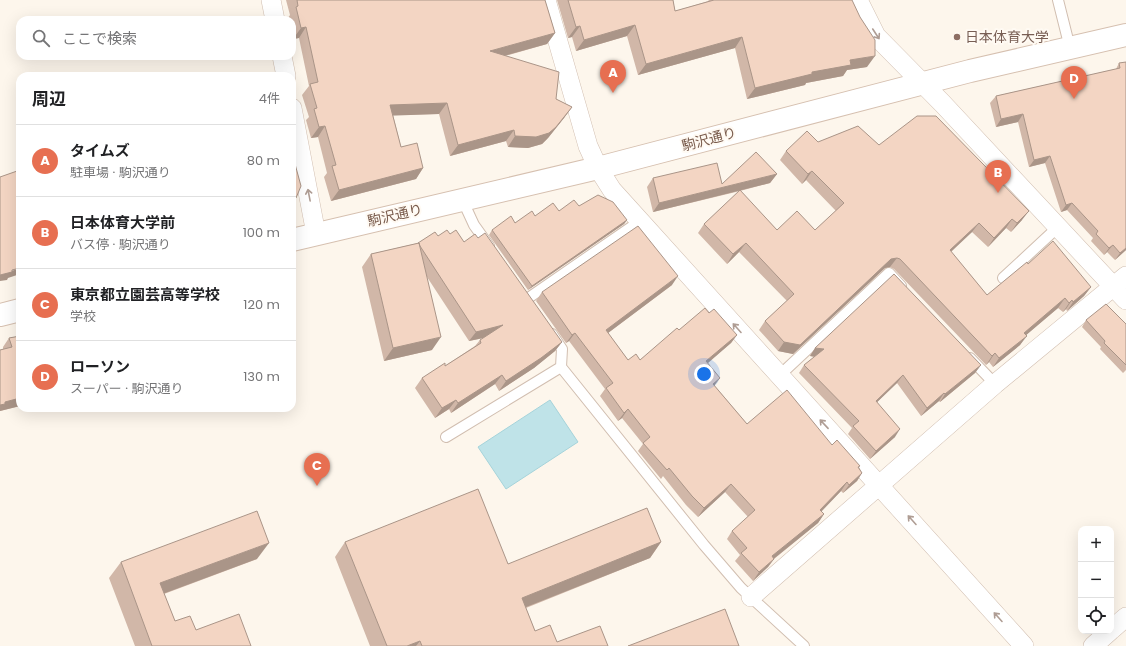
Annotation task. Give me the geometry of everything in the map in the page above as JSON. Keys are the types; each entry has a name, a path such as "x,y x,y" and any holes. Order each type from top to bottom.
{"main road":[{"name":"駒沢通り","path":"296,239 598,168 922,83 1126,35"},
{"path":"0,315 16,311"}],"street":[{"path":"271,0 274,16"},
{"path":"546,0 588,146 598,168 612,190 1024,646"},
{"path":"751,597 995,384 1122,287 1058,227 943,104 876,36 858,0"},
{"path":"283,60 285,72"},
{"path":"296,129 316,234"},
{"path":"1114,628 1126,617"},
{"path":"1093,646 1107,634"}],"lane":[{"path":"1058,0 1070,48"},
{"path":"462,199 474,225 496,256"},
{"path":"527,299 640,221"},
{"path":"1003,278 1058,227"},
{"path":"780,375 889,273 910,295"},
{"path":"544,324 562,349 562,368 704,545 751,597 804,646"},
{"path":"963,351 995,384"},
{"path":"446,437 562,368"}],"water":[{"path":"550,400 578,442 506,489 478,447"}],"building":[{"path":"297,0 545,0 555,33 490,51 559,72 556,99 572,107 556,127 549,133 536,137 515,136 514,130 458,145 447,103 390,105 401,147 417,143 423,168 339,190 332,166 336,165 325,126 319,127 314,109 317,108 310,84 318,82 306,27 301,28 296,7 298,6"},
{"path":"568,0 673,0 675,11 714,0 852,0 860,17 875,40 875,56 850,60 851,65 812,72 812,74 755,88 742,37 646,64 635,25 584,40 580,26 576,27"},
{"path":"1126,62 1126,248 1120,253 1113,245 1109,248 1096,234 1098,231 1072,203 1066,205 1050,156 1034,160 1023,114 1001,119 996,96 1120,68 1119,63"},
{"path":"917,116 936,116 1029,211 1017,223 1012,219 994,238 979,223 950,250 987,295 1027,262 1028,264 1053,241 1091,287 1073,302 1072,300 1069,303 1065,298 1024,333 1027,336 999,358 995,353 992,356 900,259 891,259 800,345 784,342 765,321 794,294 746,243 733,254 704,224 740,190 777,230 797,211 815,230 844,203 812,171 808,174 786,151 807,131 818,142 858,126 879,145"},
{"path":"756,152 777,174 659,203 653,178 717,163 722,184"},
{"path":"296,168 301,186 296,198"},
{"path":"16,171 16,269 12,270 12,272 0,275 0,177"},
{"path":"598,195 613,202 627,220 532,286 492,230 511,216 515,223 532,211 535,216 553,203 559,211 574,200 579,206"},
{"path":"638,226 678,276 606,330 628,360 636,354 640,360 677,328 679,330 705,308 709,313 714,309 737,335 706,361 720,378 713,384 747,424 787,390 832,445 837,440 860,466 858,467 862,473 849,485 847,482 820,510 824,514 772,556 774,559 759,572 741,553 747,548 732,531 755,510 731,484 704,508 692,496 669,468 667,470 643,443 650,437 628,409 624,413 606,388 613,383 575,333 572,335 542,292"},
{"path":"447,230 450,234 456,230 464,242 475,234 478,238 485,233 562,342 506,381 502,375 458,403 456,400 442,408 422,378 445,363 445,366 481,343 480,340 503,325 476,332 418,243 435,232 438,236"},
{"path":"419,243 441,337 393,348 371,254"},
{"path":"894,274 981,365 927,408 903,375 876,401 900,429 876,451 853,426 859,421 804,365 824,349 815,348"},
{"path":"1106,304 1126,324 1126,365 1104,343 1105,341 1086,320"},
{"path":"16,337 16,399 0,405 0,350 12,347 9,338"},
{"path":"478,489 508,564 647,508 661,542 522,598 535,631 550,625 557,642 600,626 608,646 422,646 420,641 407,646 387,646 345,542"},
{"path":"257,511 269,543 160,583 175,621 190,616 196,630 239,614 251,646 152,646 121,562"},
{"path":"725,609 739,646 628,646"}],"place":[{"name":"日本体育大学","path":"957,37"},
{"name":"タイムズ","path":"613,93"},
{"name":"ローソン","path":"1074,99"},
{"name":"日本体育大学前","path":"998,193"},
{"name":"東京都立園芸高等学校","path":"317,486"}]}
